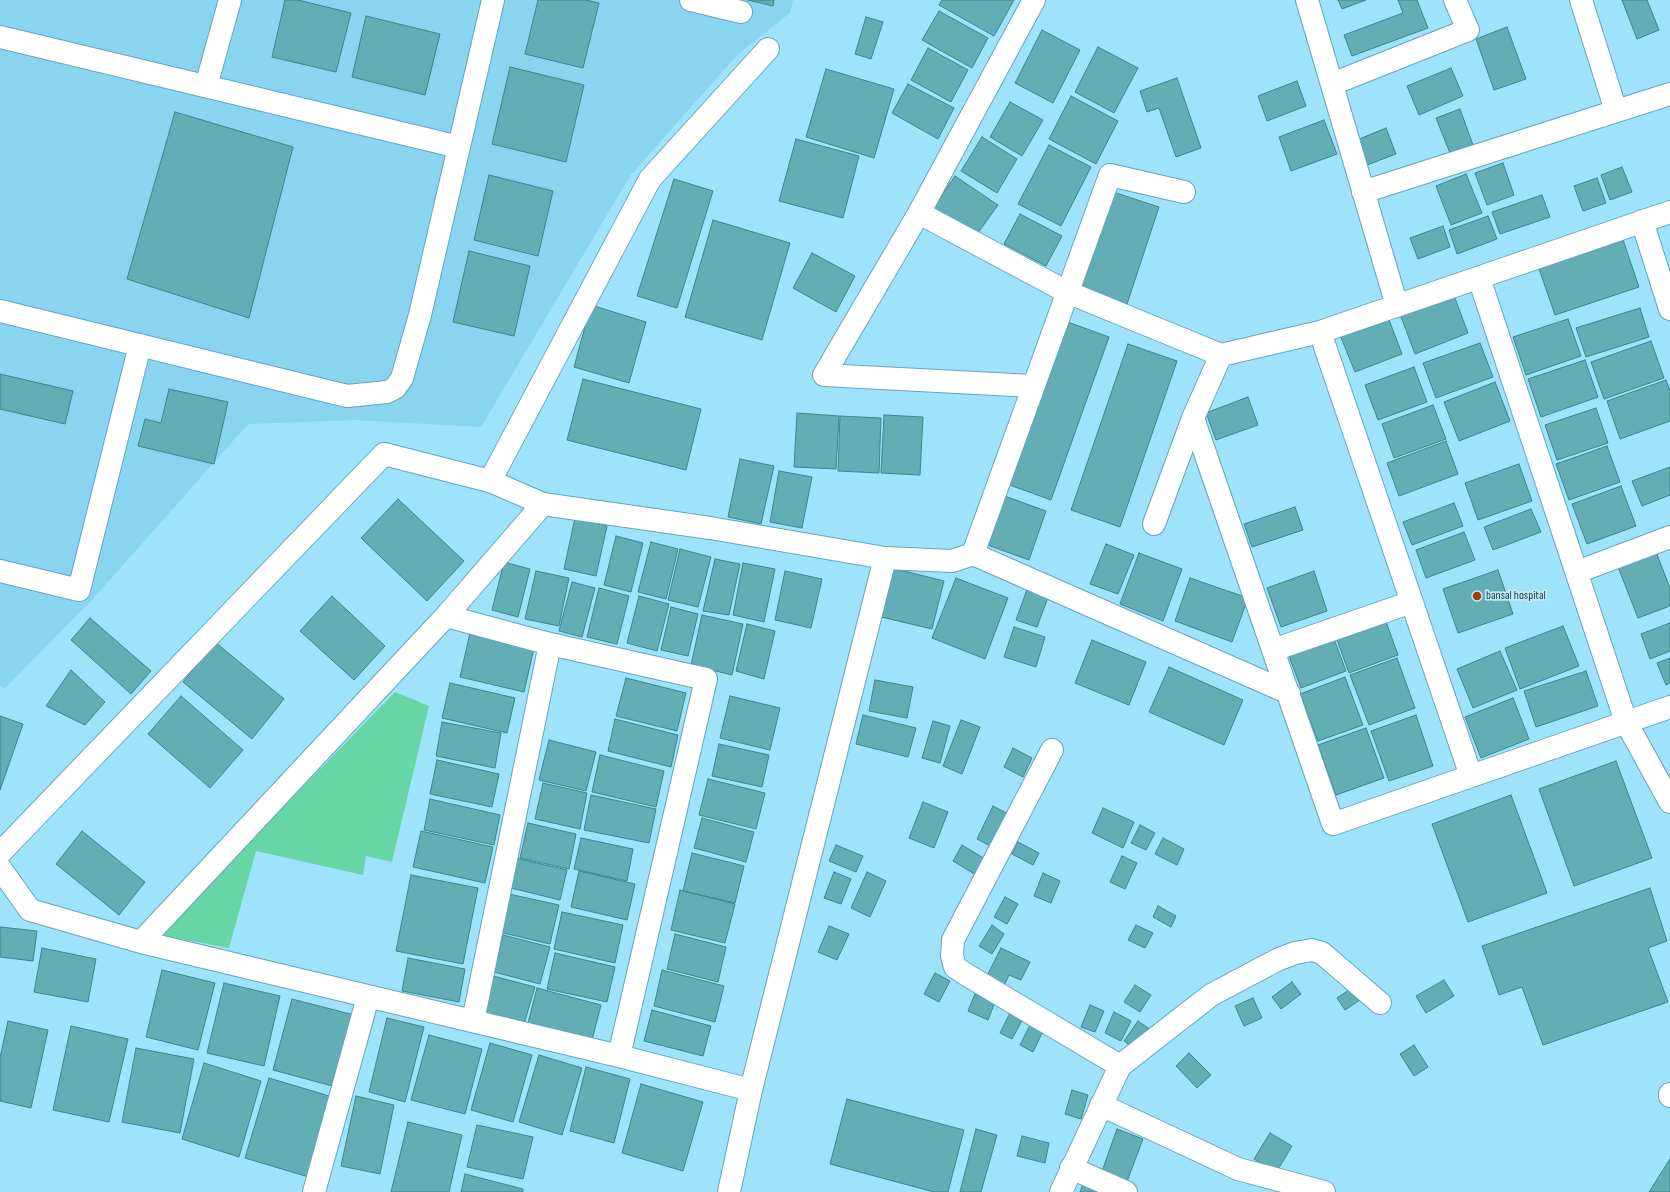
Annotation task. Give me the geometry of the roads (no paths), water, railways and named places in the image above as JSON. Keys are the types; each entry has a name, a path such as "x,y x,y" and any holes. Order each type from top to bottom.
{"street":[{"path":"206,86 230,0"},
{"path":"0,311 347,396 387,392 395,388 402,378 420,315 493,0"},
{"path":"691,0 741,12"},
{"path":"1034,0 919,213 824,375 1034,386"},
{"path":"1307,0 1397,306"},
{"path":"1332,84 1468,30 1456,0"},
{"path":"1581,0 1616,111"},
{"path":"0,37 459,147"},
{"path":"490,481 650,179 768,49"},
{"path":"1363,192 1670,94"},
{"path":"973,554 1110,175 1184,192"},
{"path":"919,213 1067,292 1221,355 1320,332 1670,212"},
{"path":"1642,221 1670,309"},
{"path":"1479,278 1626,722 1670,802"},
{"path":"1320,332 1471,776"},
{"path":"0,571 79,590 140,345"},
{"path":"1154,524 1193,418 1221,355"},
{"path":"1193,418 1333,824 1670,707"},
{"path":"0,853 384,454 490,481 543,504 710,528 885,558 952,561 973,554 1289,693"},
{"path":"141,942 446,616 543,504"},
{"path":"1577,572 1670,537"},
{"path":"729,1192 751,1090 885,558"},
{"path":"1273,650 1412,602"},
{"path":"446,616 550,644 706,679 619,1056"},
{"path":"473,1021 550,644"},
{"path":"1052,750 953,940 952,956 955,967 1120,1066"},
{"path":"0,868 30,910 141,942 368,998 473,1021 619,1056 751,1090"},
{"path":"1061,1192 1120,1066 1211,995 1277,960 1295,953 1312,950 1322,953 1380,1003"},
{"path":"314,1192 368,998"},
{"path":"1101,1105 1238,1169 1324,1192"},
{"path":"1071,1168 1126,1192"}],"place":[{"name":"bansal hospital","path":"1477,596"}]}
